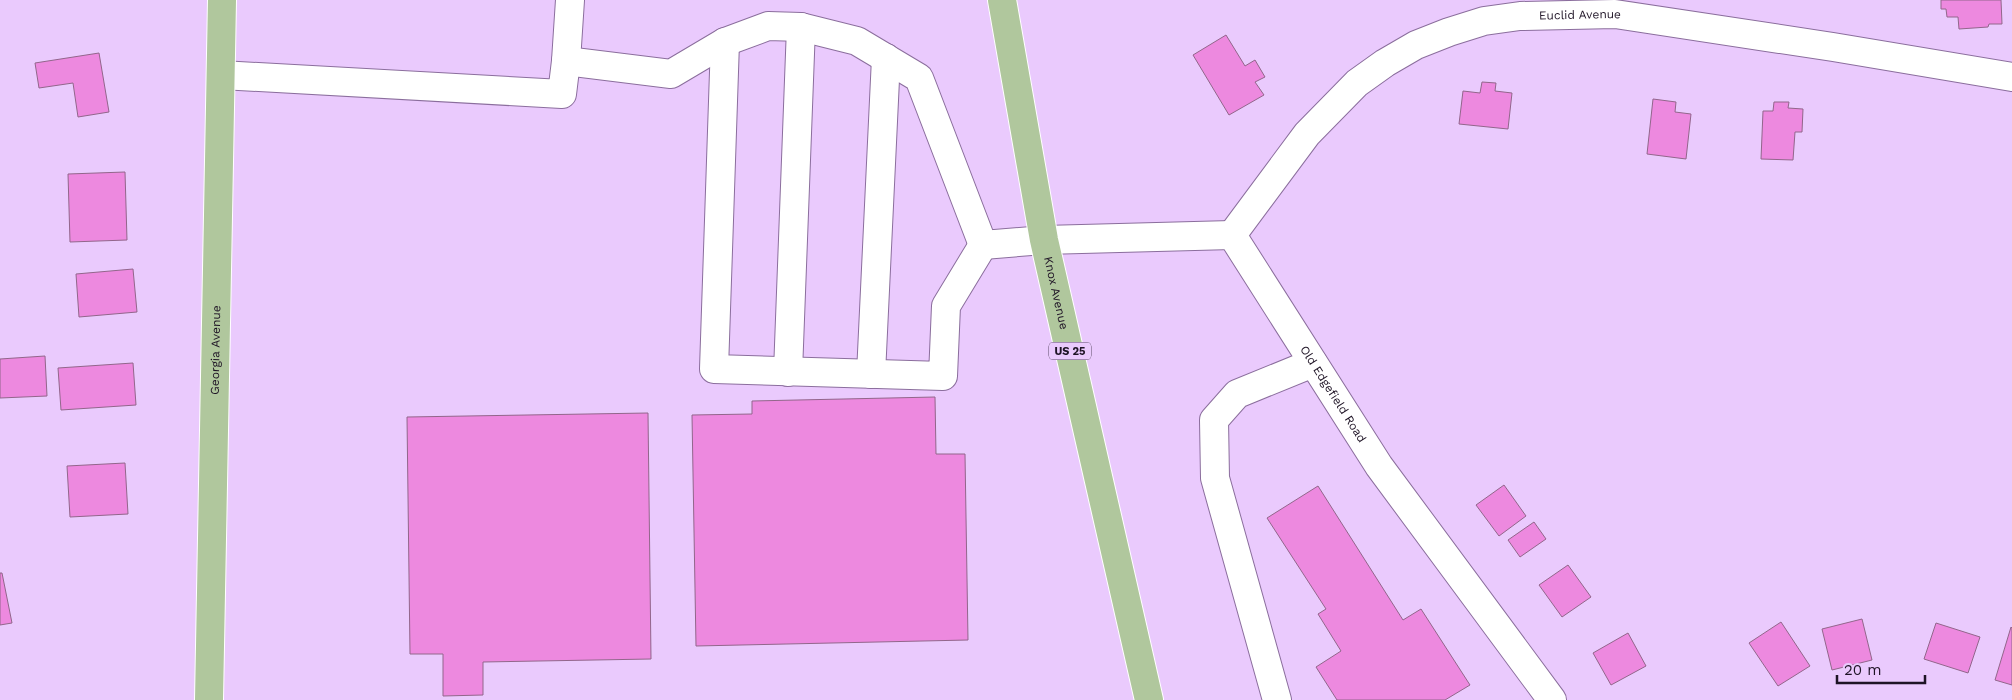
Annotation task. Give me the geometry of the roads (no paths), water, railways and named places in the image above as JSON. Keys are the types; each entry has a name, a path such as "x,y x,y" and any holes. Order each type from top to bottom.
{"main road":[{"name":"Georgia Avenue","path":"209,700 222,0"},
{"name":"Knox Avenue","path":"1002,0 1044,240 1149,700"}],"street":[{"path":"221,75 562,94 570,0"},
{"name":"Euclid Avenue","path":"1232,235 1307,134 1357,83 1385,63 1416,45 1484,21 1520,16 1616,14 1833,47 2012,77"},
{"path":"566,61 671,74 724,42 768,26 801,28 857,41 919,78 983,245"},
{"path":"788,372 801,28"},
{"path":"724,42 714,369 943,376 946,306 983,245"},
{"path":"871,374 886,58"},
{"path":"983,245 1044,240 1232,235"},
{"name":"Old Edgefield Road","path":"1232,235 1379,466 1552,700"},
{"path":"1277,700 1215,478 1214,420 1237,394 1313,363"}]}
